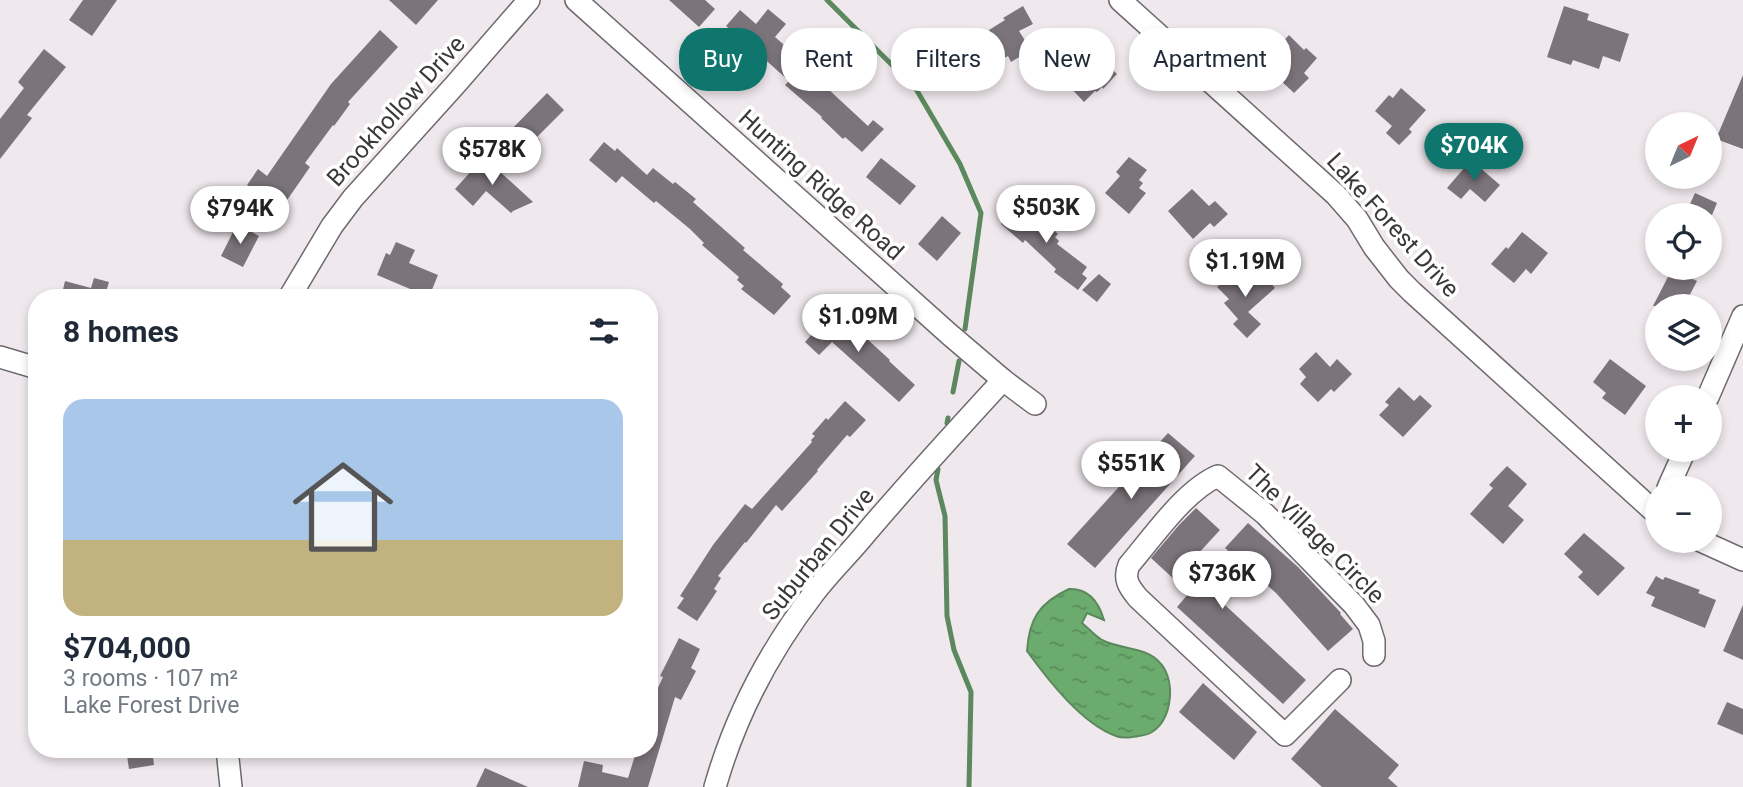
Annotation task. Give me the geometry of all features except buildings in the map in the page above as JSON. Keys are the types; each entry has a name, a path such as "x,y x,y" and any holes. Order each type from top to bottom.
{"street":[{"name":"Brookhollow Drive","path":"295,289 332,226 353,198 529,0"},
{"name":"Hunting Ridge Road","path":"576,0 939,326 1035,404"},
{"name":"Lake Forest Drive","path":"1121,0 1336,195 1357,219 1382,258 1412,292 1645,502"},
{"path":"1713,385 1743,316"},
{"path":"0,357 28,365"},
{"name":"Suburban Drive","path":"715,787 738,721 791,625 816,591 903,489 1003,380"},
{"name":"The Village Circle","path":"1340,680 1284,735 1139,598 1127,581 1125,574 1129,565 1179,506 1199,487 1218,476 1265,514 1354,605 1369,625 1374,641 1374,655"},
{"path":"1722,550 1743,560"},
{"path":"228,758 231,787"}],"water":[{"path":"1069,589 1088,594 1099,608 1104,620 1087,613 1082,623 1094,634 1109,643 1149,654 1166,672 1170,690 1168,710 1159,726 1150,733 1120,737 1091,722 1055,687 1027,651 1030,630 1038,613 1050,600"}],"waterway":[{"path":"827,0 916,89 960,164 981,213 965,329"},
{"path":"953,392 959,361"},
{"path":"947,423 948,418"},
{"path":"938,469 936,480 945,516 947,616 954,650 971,692 969,787"}]}
